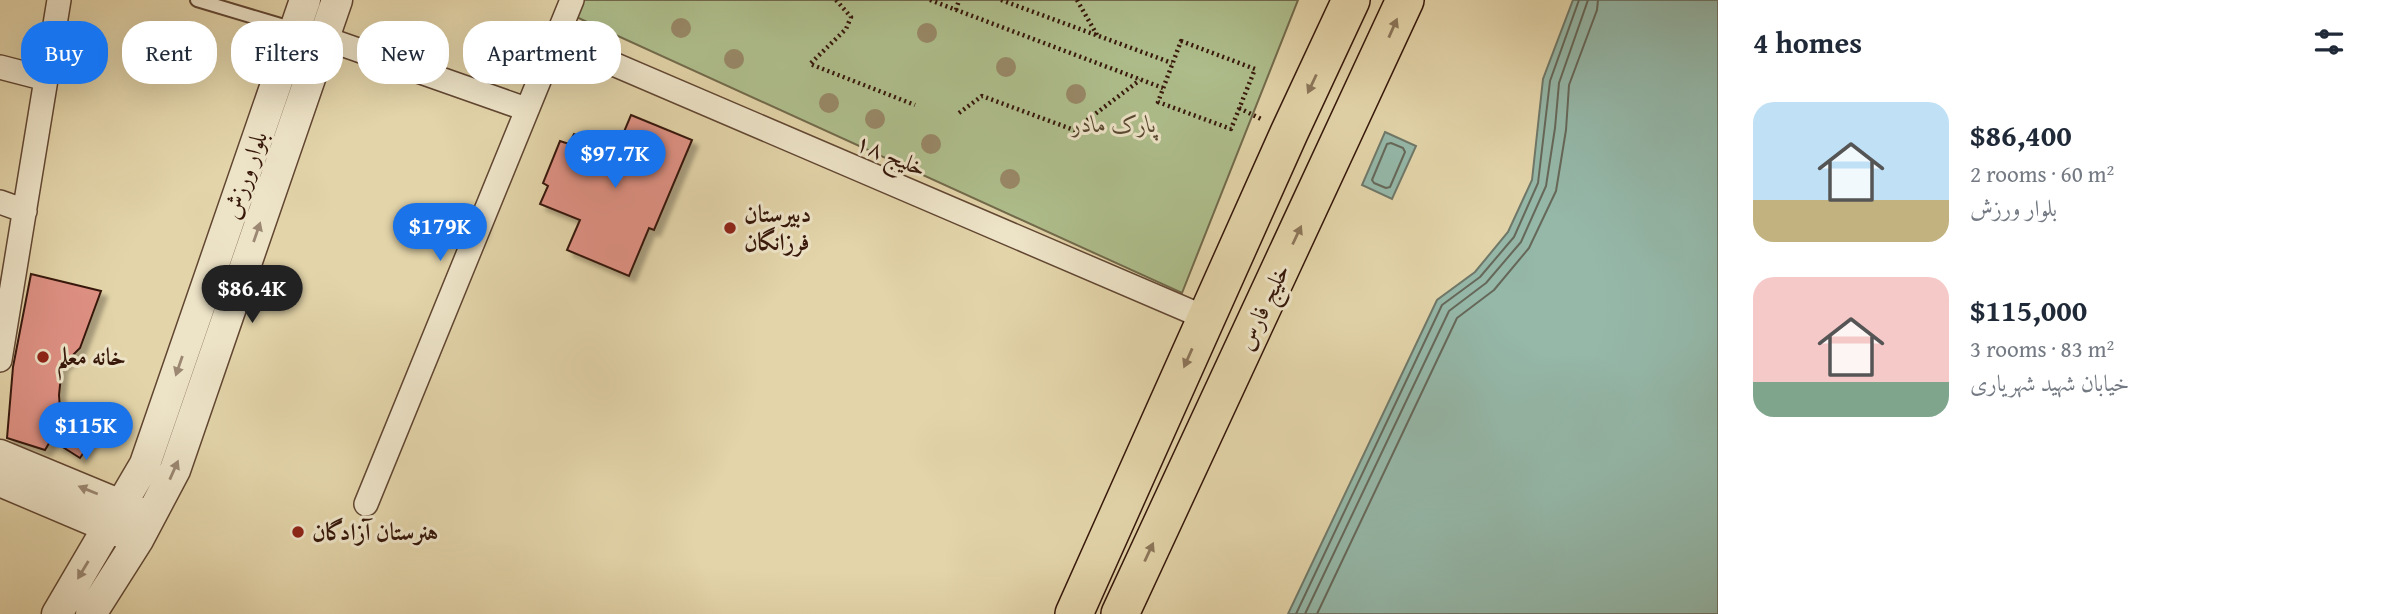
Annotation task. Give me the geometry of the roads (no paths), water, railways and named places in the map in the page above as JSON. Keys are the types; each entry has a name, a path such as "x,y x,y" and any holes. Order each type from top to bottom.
{"main road":[{"name":"خلیج فارس","path":"1074,614 1351,0"},
{"name":"خلیج فارس","path":"1120,614 1405,0"}],"street":[{"path":"56,21 59,0"},
{"name":"بلوار ورزش","path":"298,21 305,0"},
{"name":"بلوار ورزش","path":"330,21 337,0"},
{"path":"563,21 572,0"},
{"path":"343,45 526,109"},
{"path":"0,67 21,72"},
{"name":"خلیج ۱۸","path":"621,67 1206,318"},
{"path":"0,360 3,317 25,211 45,84"},
{"name":"بلوار ورزش","path":"57,614 145,464 276,84"},
{"name":"بلوار ورزش","path":"91,614 144,529 175,470 308,84"},
{"path":"366,504 536,84"},
{"path":"0,202 25,211"},
{"path":"0,455 144,529"},
{"path":"0,481 115,515"}],"lane":[{"path":"197,0 266,21"}],"water":[{"path":"1573,0 1718,0 1718,614 1288,614 1437,300 1475,272 1508,232 1532,180 1543,79"},
{"path":"1385,132 1416,146 1392,199 1362,185"}],"place":[{"name":"دبیرستان فرزانگان","path":"730,228"},
{"name":"خانه معلم","path":"43,357"},
{"name":"هنرستان آزادگان","path":"298,532"}],"park label":[{"name":"پارک مادر","path":"1114,124"}]}
